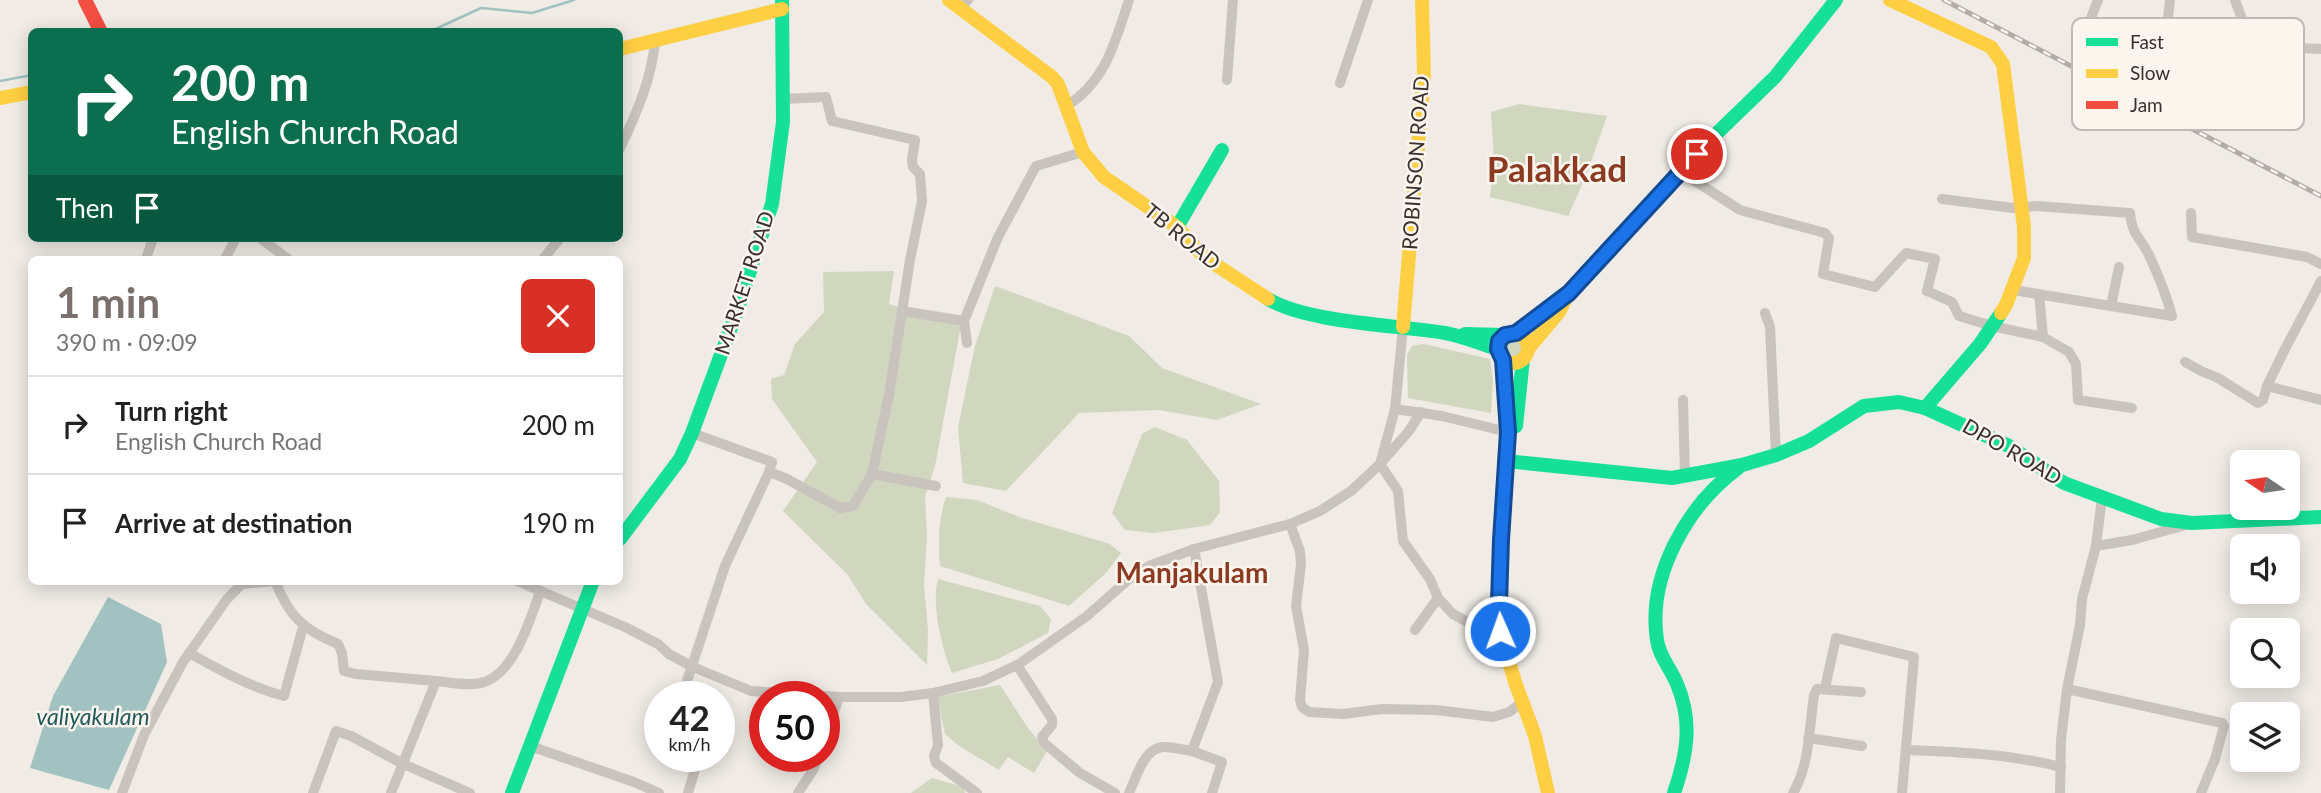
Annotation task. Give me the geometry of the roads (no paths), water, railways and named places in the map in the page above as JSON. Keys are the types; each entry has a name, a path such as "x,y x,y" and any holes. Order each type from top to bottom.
{"main road":[{"path":"85,0 99,28"},
{"name":"ROBINSON ROAD","path":"1403,327 1424,75 1422,0"},
{"path":"1548,793 1507,632 1509,462 1499,341 1569,293 1681,172 1775,77 1836,0"},
{"path":"1890,0 1991,47 2003,64 2028,207 2019,291 1997,327 1925,408"},
{"name":"TB ROAD","path":"959,3 1052,76 1068,106 1083,152 1104,177 1177,227 1204,257 1242,284 1276,304 1314,315 1449,334 1500,355"},
{"path":"623,48 782,5"},
{"name":"MARKET ROAD","path":"623,535 680,459 692,433 732,325 772,204 783,122 782,5"},
{"path":"0,97 28,93"},
{"path":"1177,227 1222,150"},
{"path":"1500,355 1511,363 1526,354 1559,312 1569,293"},
{"path":"1449,334 1511,334 1526,341 1509,462 1499,603 1500,631 1515,682 1524,701"},
{"name":"DPO ROAD","path":"1509,462 1672,478 1742,465 1776,455 1809,441 1864,405 1899,402 1925,408 1984,434 2009,446 2028,461 2064,482 2161,520 2192,523 2321,517"},
{"path":"1674,793 1686,756 1690,723 1686,704 1657,642 1657,601 1672,553 1692,516 1719,482 1742,465"},
{"path":"512,793 591,585"}],"street":[{"path":"1068,106 1101,75 1110,57 1129,0"},
{"path":"1227,80 1233,0"},
{"path":"1340,83 1368,0"},
{"path":"2091,18 2098,0"},
{"path":"2168,18 2170,0"},
{"path":"2235,0 2242,18"},
{"path":"623,141 643,91 653,57 654,41"},
{"path":"769,472 840,508 853,506 872,474 889,395 922,201 919,174 913,167 912,160 915,140 832,121 826,97 782,99"},
{"path":"967,343 964,321 998,237 1036,166 1083,152"},
{"path":"1681,172 1740,210 1825,233 1829,237 1823,274 1875,287 1906,253 1935,259 1927,291 1952,302 1959,316 2043,337 2069,352 2076,364 2078,400 2132,408"},
{"path":"1942,199 2130,213 2133,233 2146,250 2164,289 2172,316 2019,291"},
{"path":"2192,213 2192,237 2307,257 2321,264"},
{"path":"265,242 284,256"},
{"path":"545,256 557,242"},
{"path":"2111,306 2119,267"},
{"path":"2185,362 2218,378 2258,403 2263,400 2267,386 2321,281"},
{"path":"2039,294 2043,337"},
{"path":"902,311 964,321"},
{"path":"1765,313 1770,327 1776,455"},
{"path":"1403,327 1395,409 1380,464 1398,491 1403,541 1430,579 1438,598 1453,614 1475,626 1500,631"},
{"path":"2267,386 2321,400"},
{"path":"1683,400 1685,476"},
{"path":"1395,409 1468,421 1508,432"},
{"path":"840,697 901,697 933,693 983,681 1017,665 1087,616 1129,579 1149,566 1194,550 1290,524 1320,511 1351,491 1380,464 1409,431 1421,412"},
{"path":"688,681 725,566 772,462 692,433"},
{"path":"872,474 936,486"},
{"path":"2060,793 2061,740 2067,689 2080,625 2082,600 2096,545 2102,498"},
{"path":"2096,545 2143,537 2192,523"},
{"path":"1290,524 1300,551 1301,564 1296,606 1304,636 1300,700 1302,707 1309,712 1325,714 1382,709 1436,710 1493,717 1509,712 1524,701"},
{"path":"1192,751 1218,682 1194,550"},
{"path":"122,793 144,735 189,653 227,599 241,585"},
{"path":"276,585 281,597 303,627 338,644 344,671 453,684 481,682 494,677 511,659 540,592"},
{"path":"525,585 625,627 693,667 749,690"},
{"path":"1415,630 1438,598"},
{"path":"189,653 237,679 284,696 303,627"},
{"path":"1825,688 1836,638 1914,657 1902,793"},
{"path":"1017,665 1052,719 1052,726 1042,737 1044,743 1080,773 1115,793"},
{"path":"391,793 436,681"},
{"path":"1793,793 1804,761 1817,689 1861,692"},
{"path":"2067,689 2222,723 2224,726 2219,749 2201,793"},
{"path":"933,693 939,745 934,756 936,763 977,793"},
{"path":"313,793 336,731 470,793"},
{"path":"1808,738 1861,746"},
{"path":"530,746 659,793"},
{"path":"1129,793 1148,755 1164,747 1192,751 1222,762 1212,793"},
{"path":"1907,750 1968,752 2031,759 2061,767"},
{"path":"688,793 694,772"},
{"path":"798,793 812,772"}],"water":[{"name":"valiyakulam","path":"108,597 161,624 167,662 109,790 30,768 53,696"}],"waterway":[{"path":"438,28 481,8 532,13 574,0"},
{"path":"0,81 28,76"}],"railway":[{"path":"1944,0 2072,67"},
{"path":"2194,130 2321,196"}],"district":[{"name":"Palakkad","path":"1557,170"},
{"name":"Manjakulam","path":"1192,573"}]}
